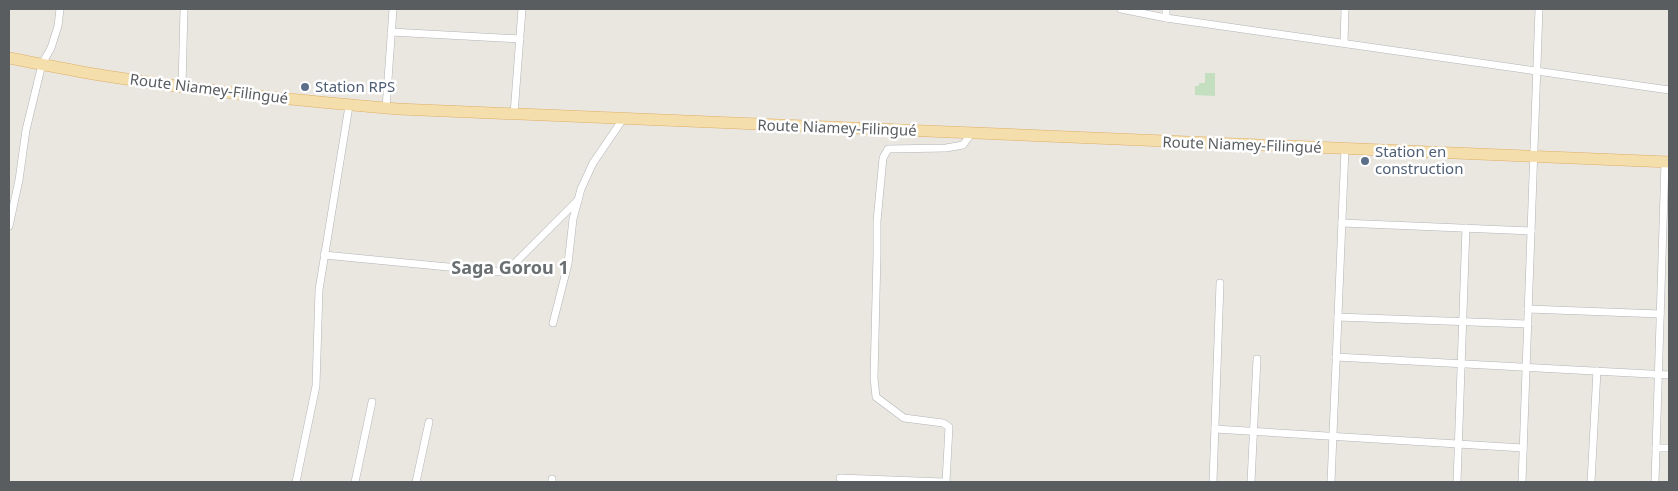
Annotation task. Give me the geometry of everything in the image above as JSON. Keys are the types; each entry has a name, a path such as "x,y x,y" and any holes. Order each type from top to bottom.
{"main road":[{"name":"Route Niamey-Filingué","path":"9,58 104,76 349,106 1345,150 1667,162"}],"street":[{"path":"9,226 19,180 26,130 42,64 51,48 58,26 60,9"},
{"path":"182,86 184,9"},
{"path":"386,108 393,9"},
{"path":"514,114 522,9"},
{"path":"1121,9 1166,18 1669,90"},
{"path":"1166,9 1166,18"},
{"path":"1344,43 1345,9"},
{"path":"1522,482 1538,9"},
{"path":"391,32 520,39"},
{"path":"296,482 316,386 319,290 349,106"},
{"path":"553,323 568,264 573,219 581,189 593,163 623,119"},
{"path":"840,478 944,482 949,427 943,423 904,418 876,397 874,369 876,222 884,158 888,149 946,148 963,145 971,134"},
{"path":"1331,482 1345,150"},
{"path":"1655,482 1667,162"},
{"path":"324,255 500,272 510,268 578,200"},
{"path":"1342,223 1531,231"},
{"path":"1457,482 1466,228"},
{"path":"1213,482 1220,283"},
{"path":"1528,308 1660,314"},
{"path":"1338,317 1528,324"},
{"path":"1336,357 1669,375"},
{"path":"1251,482 1257,359"},
{"path":"1592,482 1597,371"},
{"path":"354,482 372,402"},
{"path":"416,482 429,422"},
{"path":"1215,429 1523,448"},
{"path":"1656,448 1669,448"}],"green space":[{"path":"1205,73 1215,73 1215,96 1195,95 1195,86 1199,86 1199,83 1205,83"}],"place":[{"name":"Station RPS","path":"305,87"},
{"name":"Station en construction","path":"1365,161"}],"district":[{"name":"Saga Gorou 1","path":"510,268"}]}
